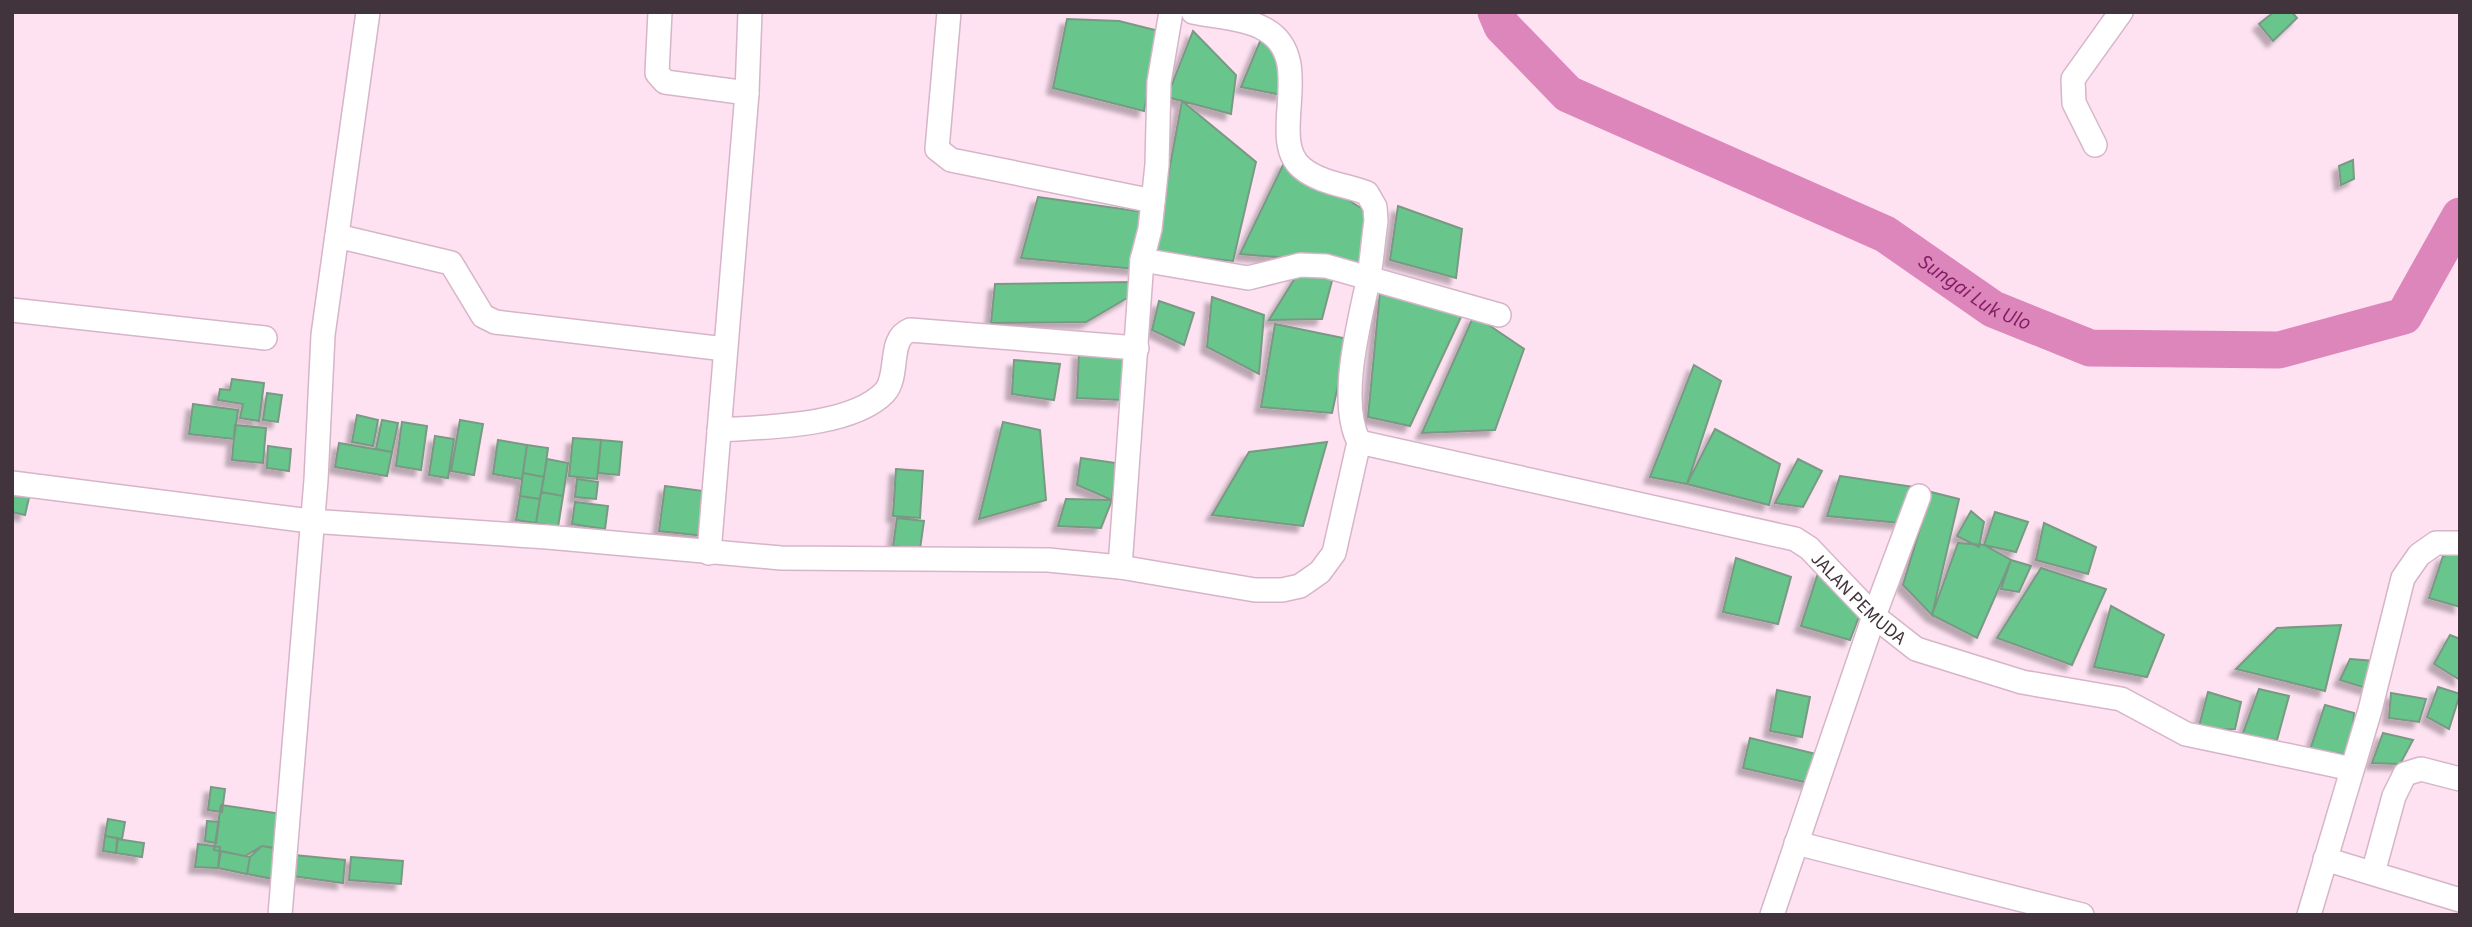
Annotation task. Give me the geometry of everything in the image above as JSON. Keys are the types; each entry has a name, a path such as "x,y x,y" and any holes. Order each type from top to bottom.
{"street":[{"path":"280,915 310,521 316,480 323,335 368,12"},
{"path":"660,12 657,73 664,82 747,93"},
{"path":"709,553 747,93 750,12"},
{"path":"949,12 937,149 951,160 1153,201"},
{"path":"1120,566 1138,348 1142,260 1153,201 1159,82 1171,12"},
{"path":"12,483 310,521 547,537 709,553 781,558 984,558 1120,566 1255,590 1300,586 1321,572 1334,553 1359,442 1353,431 1351,397 1357,329 1376,221 1375,207 1367,193 1324,180 1301,168 1293,156 1289,142 1292,87 1289,62 1278,42 1268,31 1252,24 1193,12"},
{"path":"2095,145 2074,103 2073,79 2121,12"},
{"path":"337,236 451,263 483,316 495,322 725,349"},
{"path":"1142,260 1248,278 1312,265 1499,315"},
{"path":"12,310 265,338"},
{"path":"719,430 804,424 845,414 873,400 886,391 893,375 898,341 903,333 910,330 1138,348"},
{"name":"JALAN PEMUDA","path":"1359,442 1795,539 1808,548 1874,616 1916,649 1982,672 2022,682 2122,699 2186,734 2352,769"},
{"path":"1772,915 1874,616 1919,496"},
{"path":"2309,915 2370,710 2403,578 2419,555 2436,543 2460,543"},
{"path":"2373,873 2394,796 2404,774 2421,769 2460,779"},
{"path":"1796,843 2082,915"},
{"path":"2322,867 2373,873 2460,900"}],"building":[{"path":"2274,12 2292,12 2297,18 2273,41 2259,24"},
{"path":"1067,19 1119,21 1159,31 1144,111 1053,88"},
{"path":"1193,31 1236,75 1231,114 1167,97"},
{"path":"1261,39 1288,67 1282,95 1241,87"},
{"path":"1182,101 1256,162 1233,261 1154,252"},
{"path":"2353,160 2354,179 2341,185 2339,166"},
{"path":"1285,161 1369,213 1362,264 1240,254"},
{"path":"1038,197 1144,212 1135,269 1021,258"},
{"path":"1398,206 1462,229 1456,278 1390,260"},
{"path":"1300,270 1334,273 1322,319 1269,320"},
{"path":"1131,282 1129,297 1086,322 991,323 995,284"},
{"path":"1380,292 1462,315 1410,426 1368,417"},
{"path":"1212,297 1264,315 1259,374 1207,347"},
{"path":"1159,301 1194,313 1184,345 1152,330"},
{"path":"1474,315 1524,349 1495,430 1422,433"},
{"path":"1275,324 1348,339 1332,413 1261,407"},
{"path":"1079,352 1130,356 1123,400 1077,398"},
{"path":"1014,360 1060,364 1054,400 1012,394"},
{"path":"1694,365 1721,381 1687,484 1650,477"},
{"path":"232,379 264,383 259,421 240,418 243,404 218,400 220,389 230,390"},
{"path":"267,393 282,395 278,422 263,420"},
{"path":"193,404 238,410 234,439 189,434"},
{"path":"357,415 378,420 373,446 352,442"},
{"path":"382,420 398,423 392,452 376,449"},
{"path":"460,420 483,424 474,475 451,471"},
{"path":"402,422 427,426 421,470 396,466"},
{"path":"1003,422 1040,430 1046,500 979,519"},
{"path":"235,425 266,428 263,463 232,460"},
{"path":"1715,429 1780,464 1769,505 1687,484"},
{"path":"435,436 454,439 448,478 429,475"},
{"path":"573,438 601,440 597,479 569,476"},
{"path":"498,440 527,445 522,479 493,474"},
{"path":"601,440 622,442 619,475 598,473"},
{"path":"1327,442 1303,526 1212,515 1249,452"},
{"path":"339,443 392,452 387,476 335,467"},
{"path":"527,445 548,448 544,477 523,473"},
{"path":"268,446 291,449 289,471 267,468"},
{"path":"1081,458 1116,463 1112,500 1077,485"},
{"path":"547,459 568,463 563,496 541,492"},
{"path":"1798,459 1822,471 1803,507 1775,503"},
{"path":"896,469 923,471 920,518 893,516"},
{"path":"523,473 544,477 540,499 520,496"},
{"path":"1840,476 1914,487 1900,523 1827,516"},
{"path":"577,479 598,482 596,499 575,497"},
{"path":"12,484 31,489 25,515 12,512"},
{"path":"665,486 711,492 705,536 659,531"},
{"path":"541,492 563,496 558,527 536,523"},
{"path":"1931,492 1959,499 1932,615 1903,585"},
{"path":"520,496 540,499 536,523 516,520"},
{"path":"1066,499 1112,500 1101,528 1058,526"},
{"path":"575,502 608,506 605,529 572,524"},
{"path":"1971,511 1984,522 1979,547 1957,536"},
{"path":"1995,512 2028,522 2016,552 1984,545"},
{"path":"897,518 924,521 920,549 893,546"},
{"path":"2044,523 2096,547 2088,574 2036,560"},
{"path":"1958,543 1984,545 2011,560 1977,638 1932,615"},
{"path":"2460,552 2460,607 2429,598 2443,556"},
{"path":"1736,558 1791,577 1778,624 1723,612"},
{"path":"2011,560 2031,566 2019,592 2001,589"},
{"path":"2041,568 2106,589 2072,665 1997,638"},
{"path":"1819,570 1860,614 1850,640 1801,626"},
{"path":"2111,606 2164,635 2147,677 2094,667"},
{"path":"2341,625 2325,691 2236,669 2277,628"},
{"path":"2450,635 2460,639 2460,680 2434,664"},
{"path":"2350,659 2375,661 2369,689 2340,680"},
{"path":"2438,687 2460,694 2449,729 2427,717"},
{"path":"2259,689 2289,696 2277,740 2242,736"},
{"path":"1777,690 1810,697 1802,737 1770,731"},
{"path":"2208,692 2241,702 2235,729 2198,730"},
{"path":"2391,693 2426,699 2419,722 2389,718"},
{"path":"2325,705 2354,713 2351,755 2310,750"},
{"path":"2383,733 2413,740 2400,764 2372,763"},
{"path":"1750,738 1820,755 1813,784 1743,768"},
{"path":"211,787 225,789 222,812 208,810"},
{"path":"221,805 282,814 276,848 262,846 245,856 214,850"},
{"path":"108,819 125,822 122,839 105,836"},
{"path":"207,821 219,822 216,843 205,841"},
{"path":"105,836 118,838 116,853 103,851"},
{"path":"117,839 144,843 142,857 116,853"},
{"path":"198,844 220,847 218,868 195,867"},
{"path":"262,846 284,850 279,880 247,874 250,857"},
{"path":"221,851 250,857 247,874 218,868"},
{"path":"294,855 345,860 343,883 292,876"},
{"path":"351,857 403,861 401,884 349,880"}],"waterway":[{"name":"Sungai Luk Ulo","path":"1496,12 1502,26 1568,94 1885,234 1993,309 2090,348 2279,350 2404,316 2460,216"}]}
